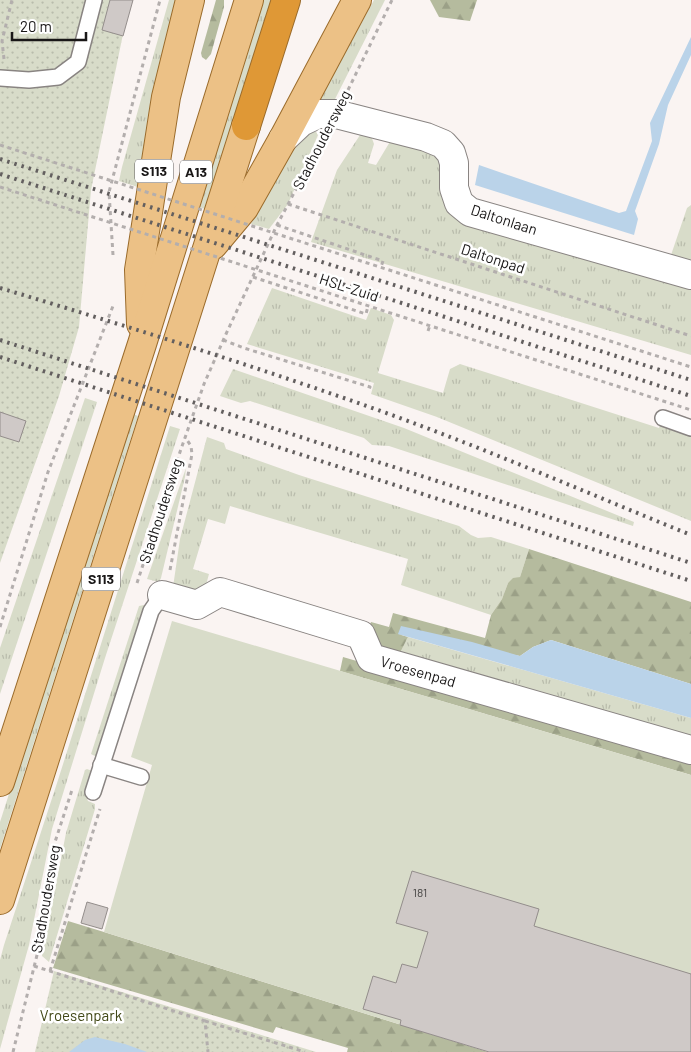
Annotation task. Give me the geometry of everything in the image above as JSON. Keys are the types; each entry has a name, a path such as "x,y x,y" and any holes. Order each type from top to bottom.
{"highway":[{"name":"A13","path":"246,126 286,0"}],"main road":[{"name":"S113","path":"0,782 142,344 139,270 166,97 190,0"},
{"name":"A13","path":"142,344 249,0"},
{"name":"S113","path":"0,900 203,258 244,208 357,0"},
{"name":"A13","path":"203,258 246,126"}],"street":[{"name":"Daltonlaan","path":"283,139 301,122 318,114 336,114 426,137 443,144 451,153 454,163 454,188 459,203 470,212 691,275"},
{"name":"Vroesenpad","path":"162,595 197,605 220,592 362,635 370,658 691,750"}],"lane":[{"path":"0,78 29,80 58,76 78,62 94,0"},
{"path":"663,418 691,428"},
{"path":"93,792 151,611 162,595"},
{"path":"101,765 141,777"}],"path":[{"path":"0,78 4,66 1,40 12,0"},
{"path":"113,257 109,192 160,0"},
{"name":"Stadhoudersweg","path":"136,588 185,436 223,340 277,225 336,114 392,0"},
{"name":"HSL-Zuid","path":"0,145 691,367"},
{"name":"HSL-Zuid","path":"0,188 691,410"},
{"name":"Daltonpad","path":"288,204 691,336"},
{"path":"277,225 383,261 381,267"},
{"path":"253,277 366,314 368,306"},
{"path":"0,627 48,472 115,302"},
{"path":"428,331 430,325"},
{"path":"223,340 327,375 370,387 368,392"},
{"path":"162,595 170,571 192,454 191,446 185,436"},
{"name":"Stadhoudersweg","path":"14,1052 34,966 54,845 73,785"},
{"path":"50,971 100,809 93,792"},
{"path":"34,966 305,1052"},
{"path":"205,1021 208,1052"}],"green space":[{"path":"0,0 130,0 91,190 79,327 59,396 0,563"},
{"path":"169,0 182,0 144,189 119,181"},
{"path":"216,0 224,0 224,7 211,54 206,60 202,57 201,53"},
{"path":"261,0 271,0 205,209 196,206"},
{"path":"374,0 385,0 332,105 313,111"},
{"path":"430,0 477,0 470,21 439,17"},
{"path":"369,130 374,144 368,163 376,165 391,140 444,156 443,192 691,287 691,355 311,242 337,170 362,132"},
{"path":"312,132 316,132 318,135 288,204 269,229 251,224 298,140"},
{"path":"691,205 691,264 670,258 687,208"},
{"path":"272,288 366,320 371,308 391,315 394,320 378,373 443,393 450,369 460,364 659,428 661,423 691,433 691,521 437,417 371,394 374,383 247,344"},
{"path":"233,369 404,428 634,522 633,526 389,446 372,445 364,438 250,401 241,403 220,396"},
{"path":"85,398 97,402 0,694 0,648"},
{"path":"131,413 138,416 0,849 0,822"},
{"path":"170,426 180,429 105,658 52,829 29,945 0,1049 0,960 4,945"},
{"path":"207,437 224,443 226,449 299,475 459,526 478,538 491,537 529,549 520,577 508,583 502,599 491,615 401,585 408,559 230,506 225,524 208,519 193,569 209,574 206,585 200,591 173,587 180,539"},
{"path":"186,468 161,578 159,582 147,579"},
{"path":"529,549 691,602 691,684 551,640 533,647 520,656 398,634 408,637 399,655 383,652 366,636 371,622 389,627 393,613 485,638 491,615 502,599 508,583 513,578 520,577"},
{"path":"144,605 146,607 97,757 91,754 139,606"},
{"path":"172,621 691,775 691,1052 488,1052 104,932 152,765 131,757"},
{"path":"408,637 691,718 691,742 399,655"},
{"path":"343,657 691,759 691,775 340,671"},
{"path":"85,770 92,771 93,774 87,799 95,804 95,809 49,962 42,956 66,833"},
{"path":"68,921 488,1052 347,1052 348,1048 276,1027 273,1033 53,968"},
{"name":"Vroesenpark","path":"54,971 316,1052 35,1052"}],"water":[{"path":"691,37 691,55 668,105 659,144 635,211 638,219 634,235 475,185 479,165 619,213 626,211 652,141 650,123"},
{"path":"401,626 472,642 520,656 533,647 551,640 691,684 691,718 398,634"},
{"path":"95,1037 125,1044 147,1052 69,1052 85,1040"}],"building":[{"path":"110,0 133,0 123,36 102,30"},
{"path":"0,412 26,421 19,442 0,436"},
{"path":"412,871 539,909 534,926 691,974 691,1052 489,1052 400,1025 401,1020 363,1009 373,976 396,983 402,964 417,968 428,932 396,923"},
{"path":"87,902 108,908 102,929 81,923"}],"railway":[{"path":"0,159 691,380"},
{"path":"0,174 691,396"},
{"path":"0,288 195,348 389,414 503,458 691,535"},
{"path":"0,340 691,563"},
{"path":"0,357 691,581"}]}
